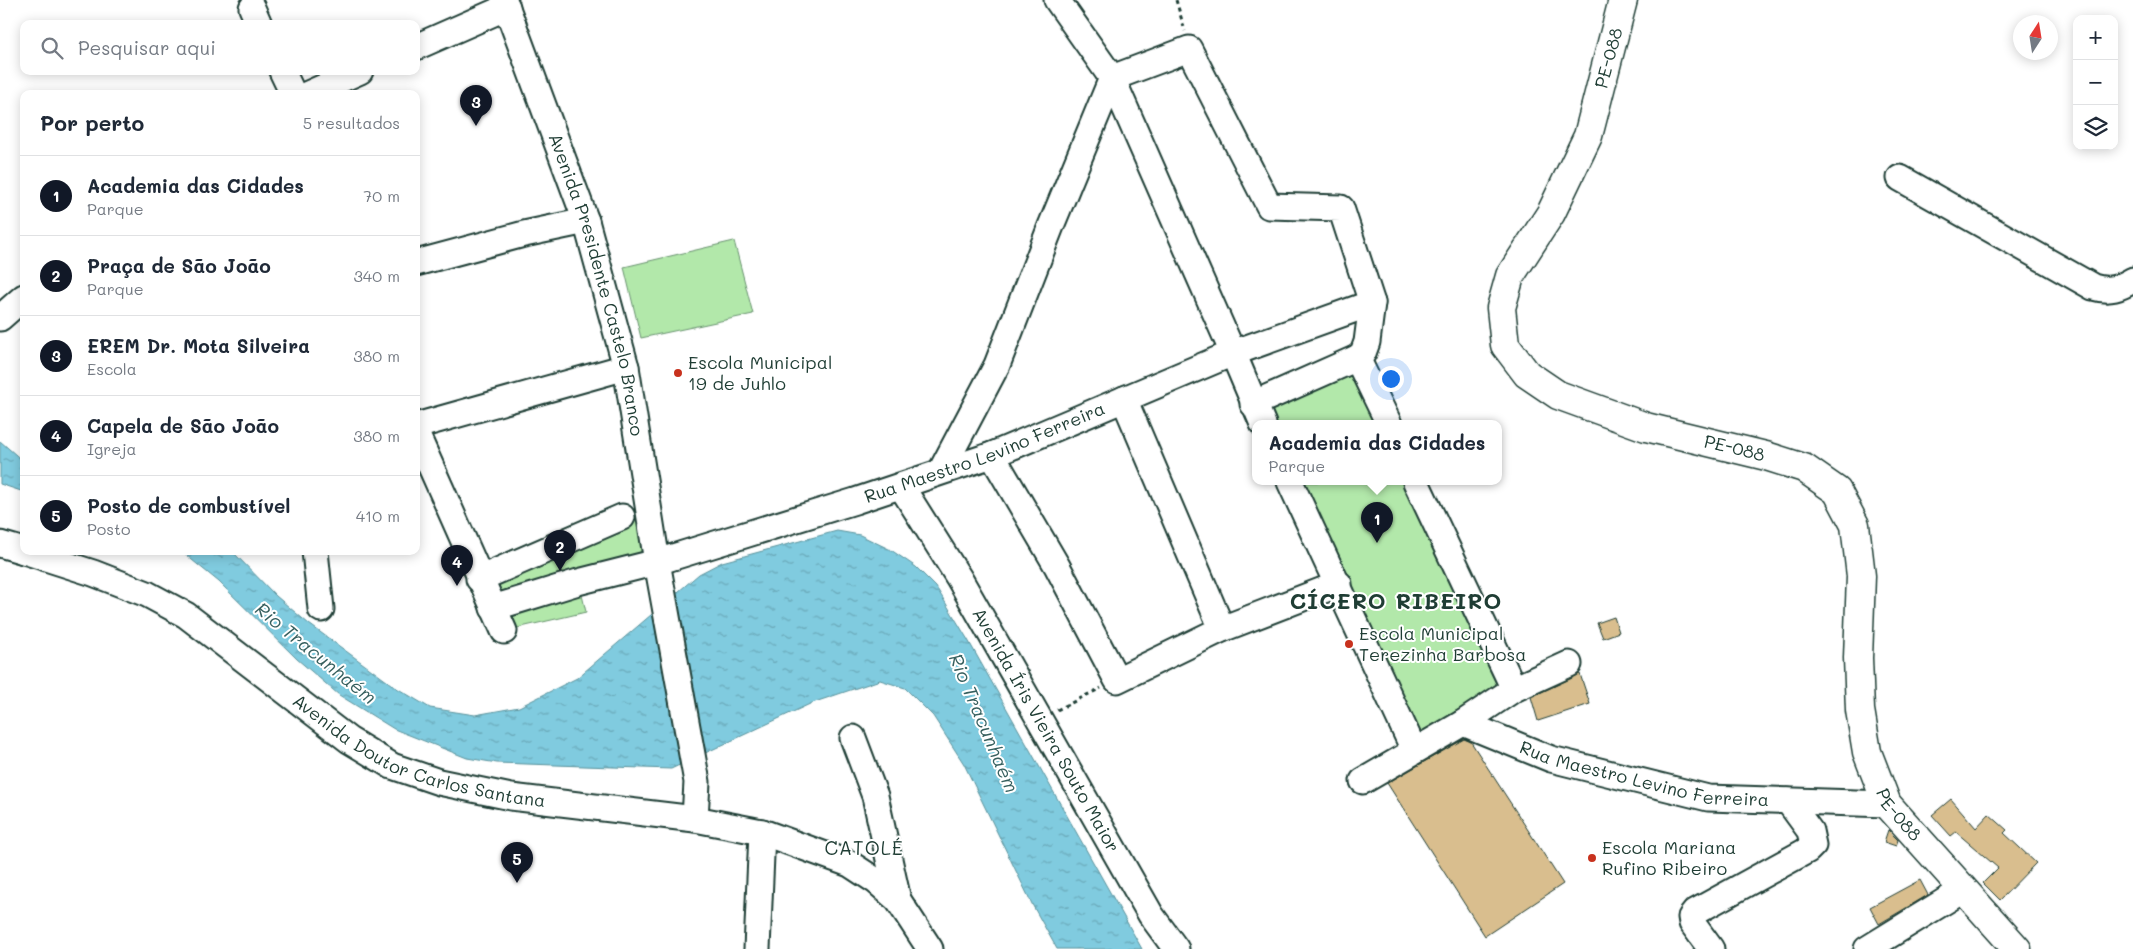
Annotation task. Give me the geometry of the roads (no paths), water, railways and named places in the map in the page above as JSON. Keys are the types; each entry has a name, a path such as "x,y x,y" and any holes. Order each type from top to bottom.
{"main road":[{"name":"PE-088","path":"1623,0 1588,136 1551,213 1510,276 1501,308 1505,345 1527,374 1558,395 1646,427 1766,456 1804,468 1838,492 1855,525 1861,576 1858,658 1860,710 1867,752 1887,804 2017,949"}],"street":[{"path":"941,472 997,365 1051,226 1112,78 1189,49 1268,206 1341,208 1372,303 1367,342 1363,353 1358,358 1258,414 1112,78 1057,0"},
{"path":"420,45 505,4"},
{"name":"Avenida Presidente Castelo Branco","path":"505,4 586,221 626,367 659,570 697,782 695,819"},
{"path":"284,75 290,90"},
{"path":"317,90 351,75"},
{"path":"1900,178 2093,288 2105,290 2118,288 2133,280"},
{"path":"420,262 524,234 586,221"},
{"path":"0,318 20,301"},
{"name":"Rua Maestro Levino Ferreira","path":"493,608 578,582 659,570 992,455 1233,353 1372,303"},
{"path":"1358,358 1387,420"},
{"path":"420,425 626,367"},
{"path":"1124,399 1222,629"},
{"path":"420,442 479,579 504,631"},
{"path":"992,455 1057,566 1117,680 1222,629 1339,584"},
{"path":"1291,485 1339,584 1414,750"},
{"path":"1417,485 1514,689"},
{"name":"Avenida Íris Vieira Souto Maior","path":"901,486 918,510 1151,915 1176,949"},
{"path":"479,579 622,517"},
{"name":"Avenida Doutor Carlos Santana","path":"0,544 20,550"},
{"name":"Avenida Doutor Carlos Santana","path":"37,555 93,573 147,594 186,615 349,740 392,766 439,782 511,797 695,819 762,832 850,864 876,881 898,900"},
{"path":"315,555 321,609"},
{"path":"1363,781 1463,723 1514,689 1569,664"},
{"name":"Rua Maestro Levino Ferreira","path":"1463,723 1551,759 1708,798 1887,804"},
{"path":"853,738 875,796 898,900 930,949"},
{"path":"1711,949 1692,923 1691,917 1695,912 1808,850 1813,845 1810,832 1788,801"},
{"path":"757,949 762,832"},
{"path":"1866,949 1963,890"}],"water":[{"path":"0,441 20,458 20,491 0,484"},
{"name":"Rio Tracunhaém","path":"837,531 860,535 891,550 916,567 936,587 968,640 1142,949 1057,949 1033,906 964,764 933,716 905,688 880,680 812,703 671,769 497,763 467,758 394,729 339,695 297,659 219,582 186,555 236,555 276,596 309,624 395,687 430,708 475,715 519,707 577,678 699,574 722,562"}],"place":[{"name":"EREM Dr. Mota Silveira","path":"476,126"},
{"name":"Escola Municipal 19 de Juhlo","path":"678,373"},
{"name":"Academia das Cidades","path":"1377,543"},
{"name":"Praça de São João","path":"560,571"},
{"name":"Capela de São João","path":"457,586"},
{"name":"Escola Municipal Terezinha Barbosa","path":"1349,644"},
{"name":"Escola Mariana Rufino Ribeiro","path":"1592,858"},
{"name":"Posto de combustível","path":"517,883"}],"district":[{"name":"CÍCERO RIBEIRO","path":"1396,601"},
{"name":"CATOLÉ","path":"864,848"}]}
